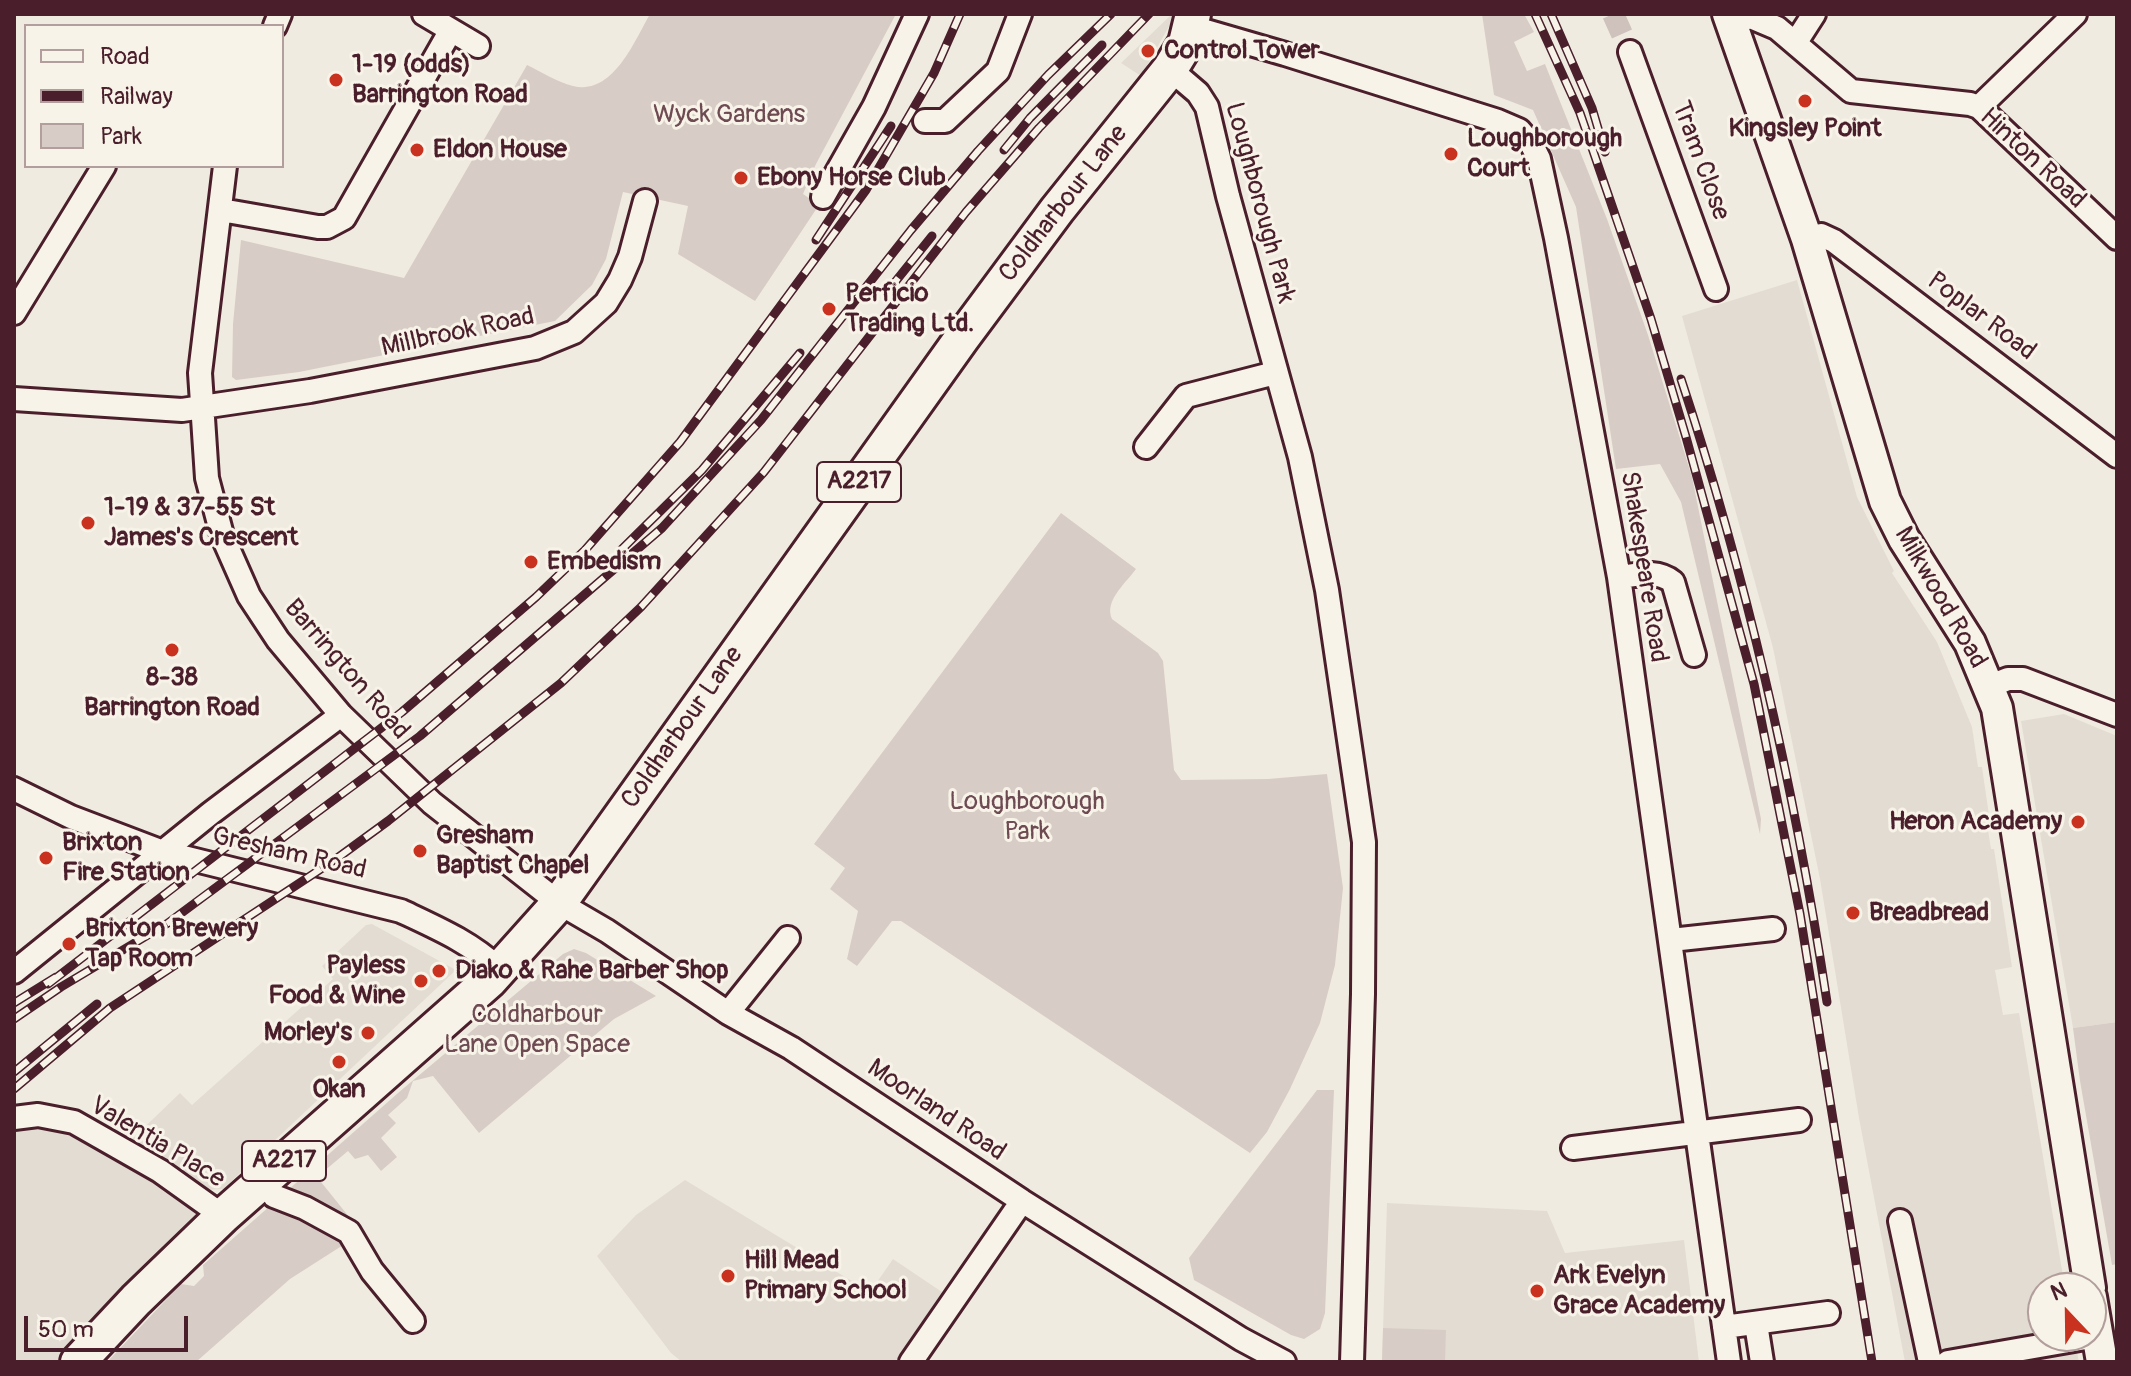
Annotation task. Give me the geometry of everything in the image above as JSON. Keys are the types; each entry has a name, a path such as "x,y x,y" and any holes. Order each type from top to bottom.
{"main road":[{"name":"Milkwood Road","path":"1730,18 1807,239 1885,501 1904,539 1970,643 1997,708 2087,1272"},
{"name":"Coldharbour Lane","path":"78,1362 136,1300 223,1216 361,1091 465,1003 559,903 962,338 1075,187 1170,69 1186,43 1192,21"}],"street":[{"path":"424,14 478,46"},
{"path":"823,197 874,107 917,14"},
{"path":"925,121 945,121 998,71 1020,14"},
{"path":"1796,42 1814,14"},
{"path":"1979,107 2075,14"},
{"name":"Hinton Road","path":"1730,18 1762,20 1796,42 1851,91 1979,107 2117,238"},
{"name":"Shakespeare Road","path":"1192,21 1498,121 1519,130 1539,159 1619,577 1729,1362"},
{"path":"221,210 318,227 327,227 344,218 451,30"},
{"name":"Tram Close","path":"1630,52 1716,289"},
{"name":"Loughborough Park","path":"1170,69 1198,93 1207,107 1275,373 1300,457 1327,590 1364,842 1363,994 1352,1362"},
{"path":"14,313 103,168"},
{"name":"Barrington Road","path":"225,168 203,344 201,409 207,478 235,567 249,596 278,640 341,715 432,803 559,903"},
{"name":"Millbrook Road","path":"14,399 201,409 515,353 554,342 574,332 606,303 620,280 636,240 645,201"},
{"name":"Poplar Road","path":"1807,239 1821,235 1834,241 2117,456"},
{"path":"1146,447 1186,396 1275,373"},
{"path":"1619,577 1652,573 1673,582 1694,655"},
{"path":"1990,686 2008,679 2023,679 2117,715"},
{"path":"14,972 341,715"},
{"name":"Gresham Road","path":"14,789 59,812 163,852 401,911 438,927 478,950 499,969"},
{"name":"Moorland Road","path":"559,903 607,931 728,1013 791,1048 1022,1201 1241,1339 1284,1362"},
{"path":"1671,940 1773,929"},
{"path":"728,1013 788,938"},
{"name":"Valentia Place","path":"14,1118 38,1115 74,1122 160,1171 223,1216"},
{"path":"1573,1148 1799,1120"},
{"path":"274,1196 305,1208 349,1232 372,1271 413,1321"},
{"path":"911,1362 1022,1201"},
{"path":"1900,1221 1930,1362"},
{"path":"1724,1327 1828,1313"},
{"path":"1756,1324 1762,1362"},
{"path":"1948,1362 2065,1352"}],"shaded area":[{"path":"1172,14 1176,14 1141,76 1121,63"},
{"path":"1797,280 1857,497 1894,571 1892,573 1937,642 1972,727 1978,767 1982,767 1991,829 1988,830 1991,849 1994,849 2012,967 1995,970 2003,1015 2019,1013 2062,1272 2027,1272 2027,1352 2077,1352 2079,1362 1905,1362 1859,1118 1820,879 1773,648 1682,316"},
{"name":"Heron Academy","path":"2064,714 2117,736 2117,1022 2073,1028 2021,721"},
{"path":"372,924 456,970 223,1189 205,1190 128,1143 180,1093 192,1105 333,979 322,966 366,925"},
{"path":"29,1124 78,1132 179,1194 198,1216 59,1362 14,1362 14,1127"},
{"name":"Hill Mead Primary School","path":"685,1180 870,1292 893,1259 942,1292 895,1362 682,1362 671,1353 597,1256 636,1215"},
{"name":"Ark Evelyn Grace Academy","path":"1387,1203 1547,1211 1565,1253 1684,1240 1699,1362 1382,1362"}],"green space":[{"name":"Wyck Gardens","path":"650,14 896,14 803,194 819,205 755,301 678,254 688,206 623,192 606,259 592,285 555,321 299,372 236,380 232,377 233,324 241,240 404,278 527,65 573,86 587,87 600,83 621,64"},
{"path":"1482,14 1524,14 1534,32 1514,42 1527,71 1545,64 1607,219 1648,335 1692,477 1761,819 1760,834 1681,502 1660,464 1616,469 1576,207 1533,110 1494,95"},
{"name":"Loughborough Park","path":"1061,513 1136,569 1113,599 1110,612 1112,619 1158,653 1163,661 1174,770 1181,780 1268,779 1327,774 1343,888 1335,965 1320,1023 1267,1132 1250,1153 901,921 892,921 857,966 847,959 858,911 830,889 845,868 814,844"},
{"name":"Coldharbour Lane Open Space","path":"574,949 586,953 656,996 614,1019 479,1133 433,1076 413,1081 407,1098 388,1115 396,1123 381,1138 397,1157 381,1171 368,1155 355,1159 348,1151 317,1177 362,1233 290,1279 196,1362 107,1362 181,1284 194,1286 204,1276 203,1265 398,1093 563,954"},
{"path":"2117,1022 2117,1264 2112,1265 2073,1028"},
{"path":"1317,1090 1334,1090 1325,1313 1320,1329 1304,1339 1291,1335 1194,1280 1189,1258"},
{"path":"1383,1328 1446,1330 1445,1362 1382,1362"}],"tunnel":[{"path":"1613,14 1630,52"}],"railway":[{"path":"48,984 402,712 536,597 585,550 680,442 866,190 934,73 960,14"},
{"path":"14,1019 168,923 420,736 662,528 761,420 911,230 978,151 1048,75 1111,14"},
{"path":"14,1089 110,1008 336,859 561,683 641,607 764,472 966,212 1039,128 1149,14"},
{"path":"1535,14 1580,113 1651,319 1754,684 1800,914 1872,1362"},
{"path":"1551,14 1592,108 1605,152"},
{"path":"1004,150 1030,118 1102,45"},
{"path":"816,240 891,126"},
{"path":"887,292 932,236"},
{"path":"620,551 702,470 800,353"},
{"path":"1681,379 1728,532 1767,688 1800,844 1827,1002"},
{"path":"14,1003 56,977"},
{"path":"14,1072 97,1004"}],"place":[{"name":"Control Tower","path":"1148,51"},
{"name":"1-19 (odds) Barrington Road","path":"336,80"},
{"name":"Kingsley Point","path":"1805,101"},
{"name":"Eldon House","path":"417,150"},
{"name":"Loughborough Court","path":"1451,154"},
{"name":"Ebony Horse Club","path":"741,178"},
{"name":"Perficio Trading Ltd.","path":"829,309"},
{"name":"1-19 & 37-55 St James's Crescent","path":"88,523"},
{"name":"Embedism","path":"531,562"},
{"name":"8-38 Barrington Road","path":"172,650"},
{"name":"Heron Academy","path":"2078,822"},
{"name":"Gresham Baptist Chapel","path":"420,851"},
{"name":"Brixton Fire Station","path":"46,858"},
{"name":"Breadbread","path":"1853,913"},
{"name":"Brixton Brewery Tap Room","path":"69,944"},
{"name":"Diako & Rahe Barber Shop","path":"439,971"},
{"name":"Payless Food & Wine","path":"421,981"},
{"name":"Morley's","path":"368,1033"},
{"name":"Okan","path":"339,1062"},
{"name":"Hill Mead Primary School","path":"728,1276"},
{"name":"Ark Evelyn Grace Academy","path":"1537,1291"}]}
